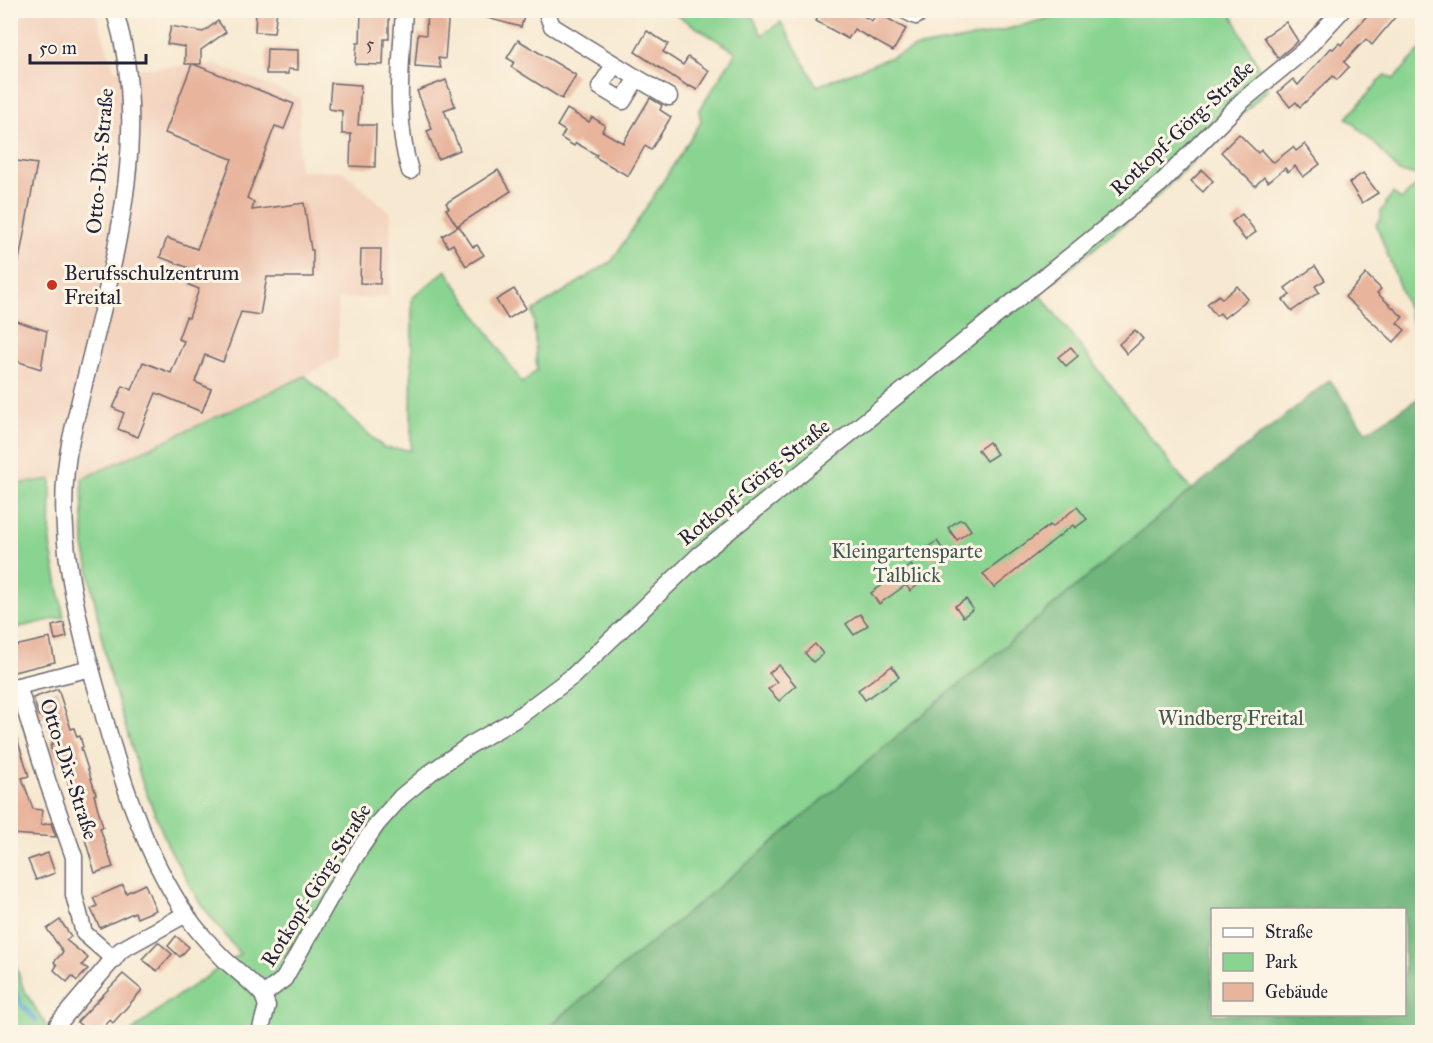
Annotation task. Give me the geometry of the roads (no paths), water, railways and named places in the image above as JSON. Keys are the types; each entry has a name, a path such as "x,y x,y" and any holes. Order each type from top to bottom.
{"street":[{"name":"Otto-Dix-Straße","path":"114,10 129,74 131,100 126,179 112,270 70,441 64,498 75,604 106,724 142,829 161,870 186,914 209,944 253,983 263,995"},
{"path":"404,10 400,101 405,156 410,171"},
{"path":"549,10 548,16 552,26 669,97"},
{"path":"904,10 916,16 923,10"},
{"name":"Rotkopf-Görg-Straße","path":"260,1032 267,1005 263,995 285,980 329,899 362,848 401,797 430,773 470,745 514,720 573,676 698,556 1161,183 1242,101 1307,48 1342,10"},
{"path":"614,65 600,87 623,101 637,78"},
{"name":"Otto-Dix-Straße","path":"91,668 14,687 74,857 74,895 84,933 114,959"},
{"path":"58,1024 121,950 186,914"}],"waterway":[{"path":"10,979 21,1004 36,1020"},
{"path":"13,1032 15,990"}],"place":[{"name":"Berufsschulzentrum Freital","path":"52,285"}],"park label":[{"name":"Kleingartensparte Talblick","path":"907,563"},
{"name":"Windberg Freital","path":"1231,718"}]}
